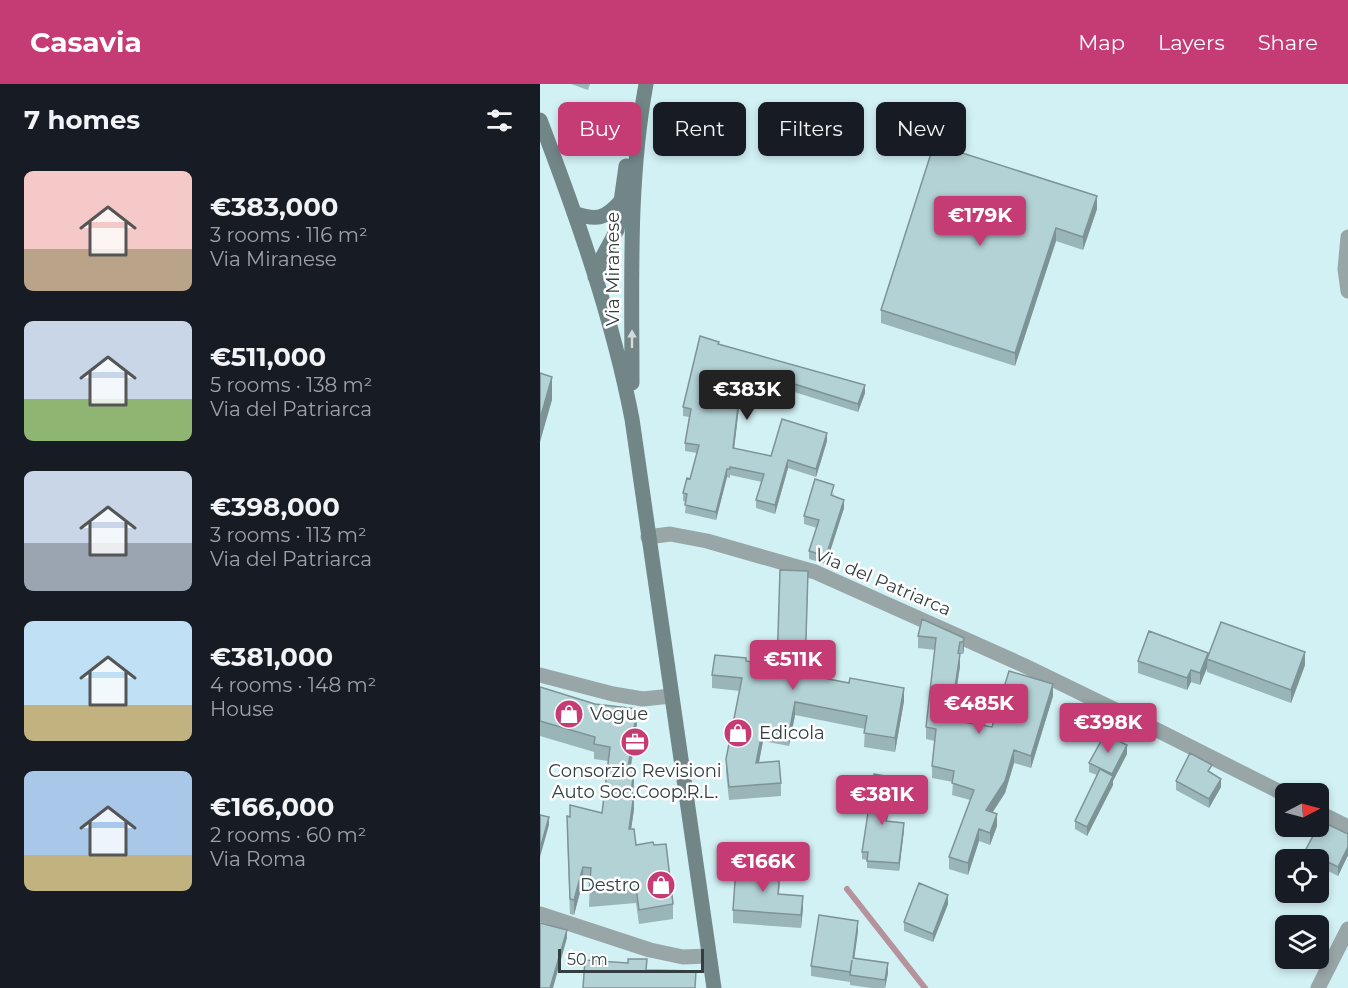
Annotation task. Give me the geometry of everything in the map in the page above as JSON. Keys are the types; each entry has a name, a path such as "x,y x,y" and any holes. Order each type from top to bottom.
{"main road":[{"name":"Via Miranese","path":"641,110 646,84"},
{"path":"540,120 574,213"},
{"name":"Via Miranese","path":"595,277 603,256 618,230 628,156"},
{"name":"Via Miranese","path":"632,418 632,228 637,156"},
{"name":"Via Miranese","path":"574,213 588,218 601,218 610,213 621,201"},
{"name":"Via Miranese","path":"574,213 621,364 632,418 714,988"}],"street":[{"path":"1348,237 1345,269 1348,291"},
{"name":"Via del Patriarca","path":"648,537 670,534 707,541 815,572 1023,665 1275,789"},
{"path":"540,675 613,694 643,699 671,696"},
{"path":"1329,818 1348,827"},
{"path":"540,914 650,950 682,957 709,956"},
{"path":"1318,988 1348,929"}],"building":[{"path":"966,154 1097,196 1083,237 1056,228 1015,353 881,310 930,156"},
{"path":"700,336 719,342 718,344 865,385 858,404 772,377 769,383 742,374 733,448 771,456 782,419 827,433 816,469 788,460 775,505 756,500 764,474 730,467 727,469 716,512 685,505 687,494 683,493 687,478 690,479 699,445 685,443 691,409 683,407"},
{"path":"540,373 552,377 540,419"},
{"path":"815,479 834,485 831,495 844,500 826,556 809,551 819,520 804,516"},
{"path":"780,570 808,571 805,671 814,671 813,676 849,683 850,678 904,688 895,738 864,733 867,716 795,702 789,733 763,728 756,763 779,761 781,783 729,787 726,759 742,678 712,675 715,655 746,658 746,661 777,667"},
{"path":"922,619 964,638 963,642 960,642 958,653 960,654 950,720 992,727 1009,671 1053,684 1031,756 1014,750 1005,781 986,810 997,814 990,833 979,829 968,863 949,857 974,790 952,783 954,771 932,766 936,729 926,727 936,638 918,636"},
{"path":"1221,622 1305,652 1291,690 1207,659"},
{"path":"1149,631 1208,653 1200,673 1191,670 1187,678 1138,661"},
{"path":"540,687 595,704 637,709 628,768 634,769 631,794 634,794 629,829 634,829 636,845 653,842 654,845 666,844 673,904 639,910 636,888 589,892 591,868 583,867 574,900 570,899 567,816 570,817 570,805 602,813 610,747 594,744 595,737 540,721"},
{"path":"1105,734 1127,745 1112,774 1089,763"},
{"path":"1190,753 1212,765 1208,771 1221,779 1209,799 1176,781"},
{"path":"1100,769 1113,776 1087,827 1075,821"},
{"path":"874,774 892,777 886,821 904,823 899,863 867,861 868,852 862,852"},
{"path":"540,815 549,817 540,849"},
{"path":"1329,825 1348,834 1348,847 1338,867 1329,863 1329,849 1306,849 1312,837 1329,837"},
{"path":"736,867 780,870 778,894 803,896 801,915 733,910"},
{"path":"919,883 948,895 933,934 904,922"},
{"path":"819,915 858,921 853,958 888,963 885,980 850,975 852,960 850,972 811,966"},
{"path":"540,923 567,930 550,988 540,988"},
{"path":"628,959 647,959 646,970 696,971 695,988 583,988 585,960 628,963"}],"waterway":[{"path":"847,889 925,988"}],"place":[{"name":"Vogue","path":"569,714"},
{"name":"Edicola","path":"738,733"},
{"name":"Consorzio Revisioni Auto Soc.Coop.R.L.","path":"635,742"},
{"name":"Destro","path":"661,885"}]}
